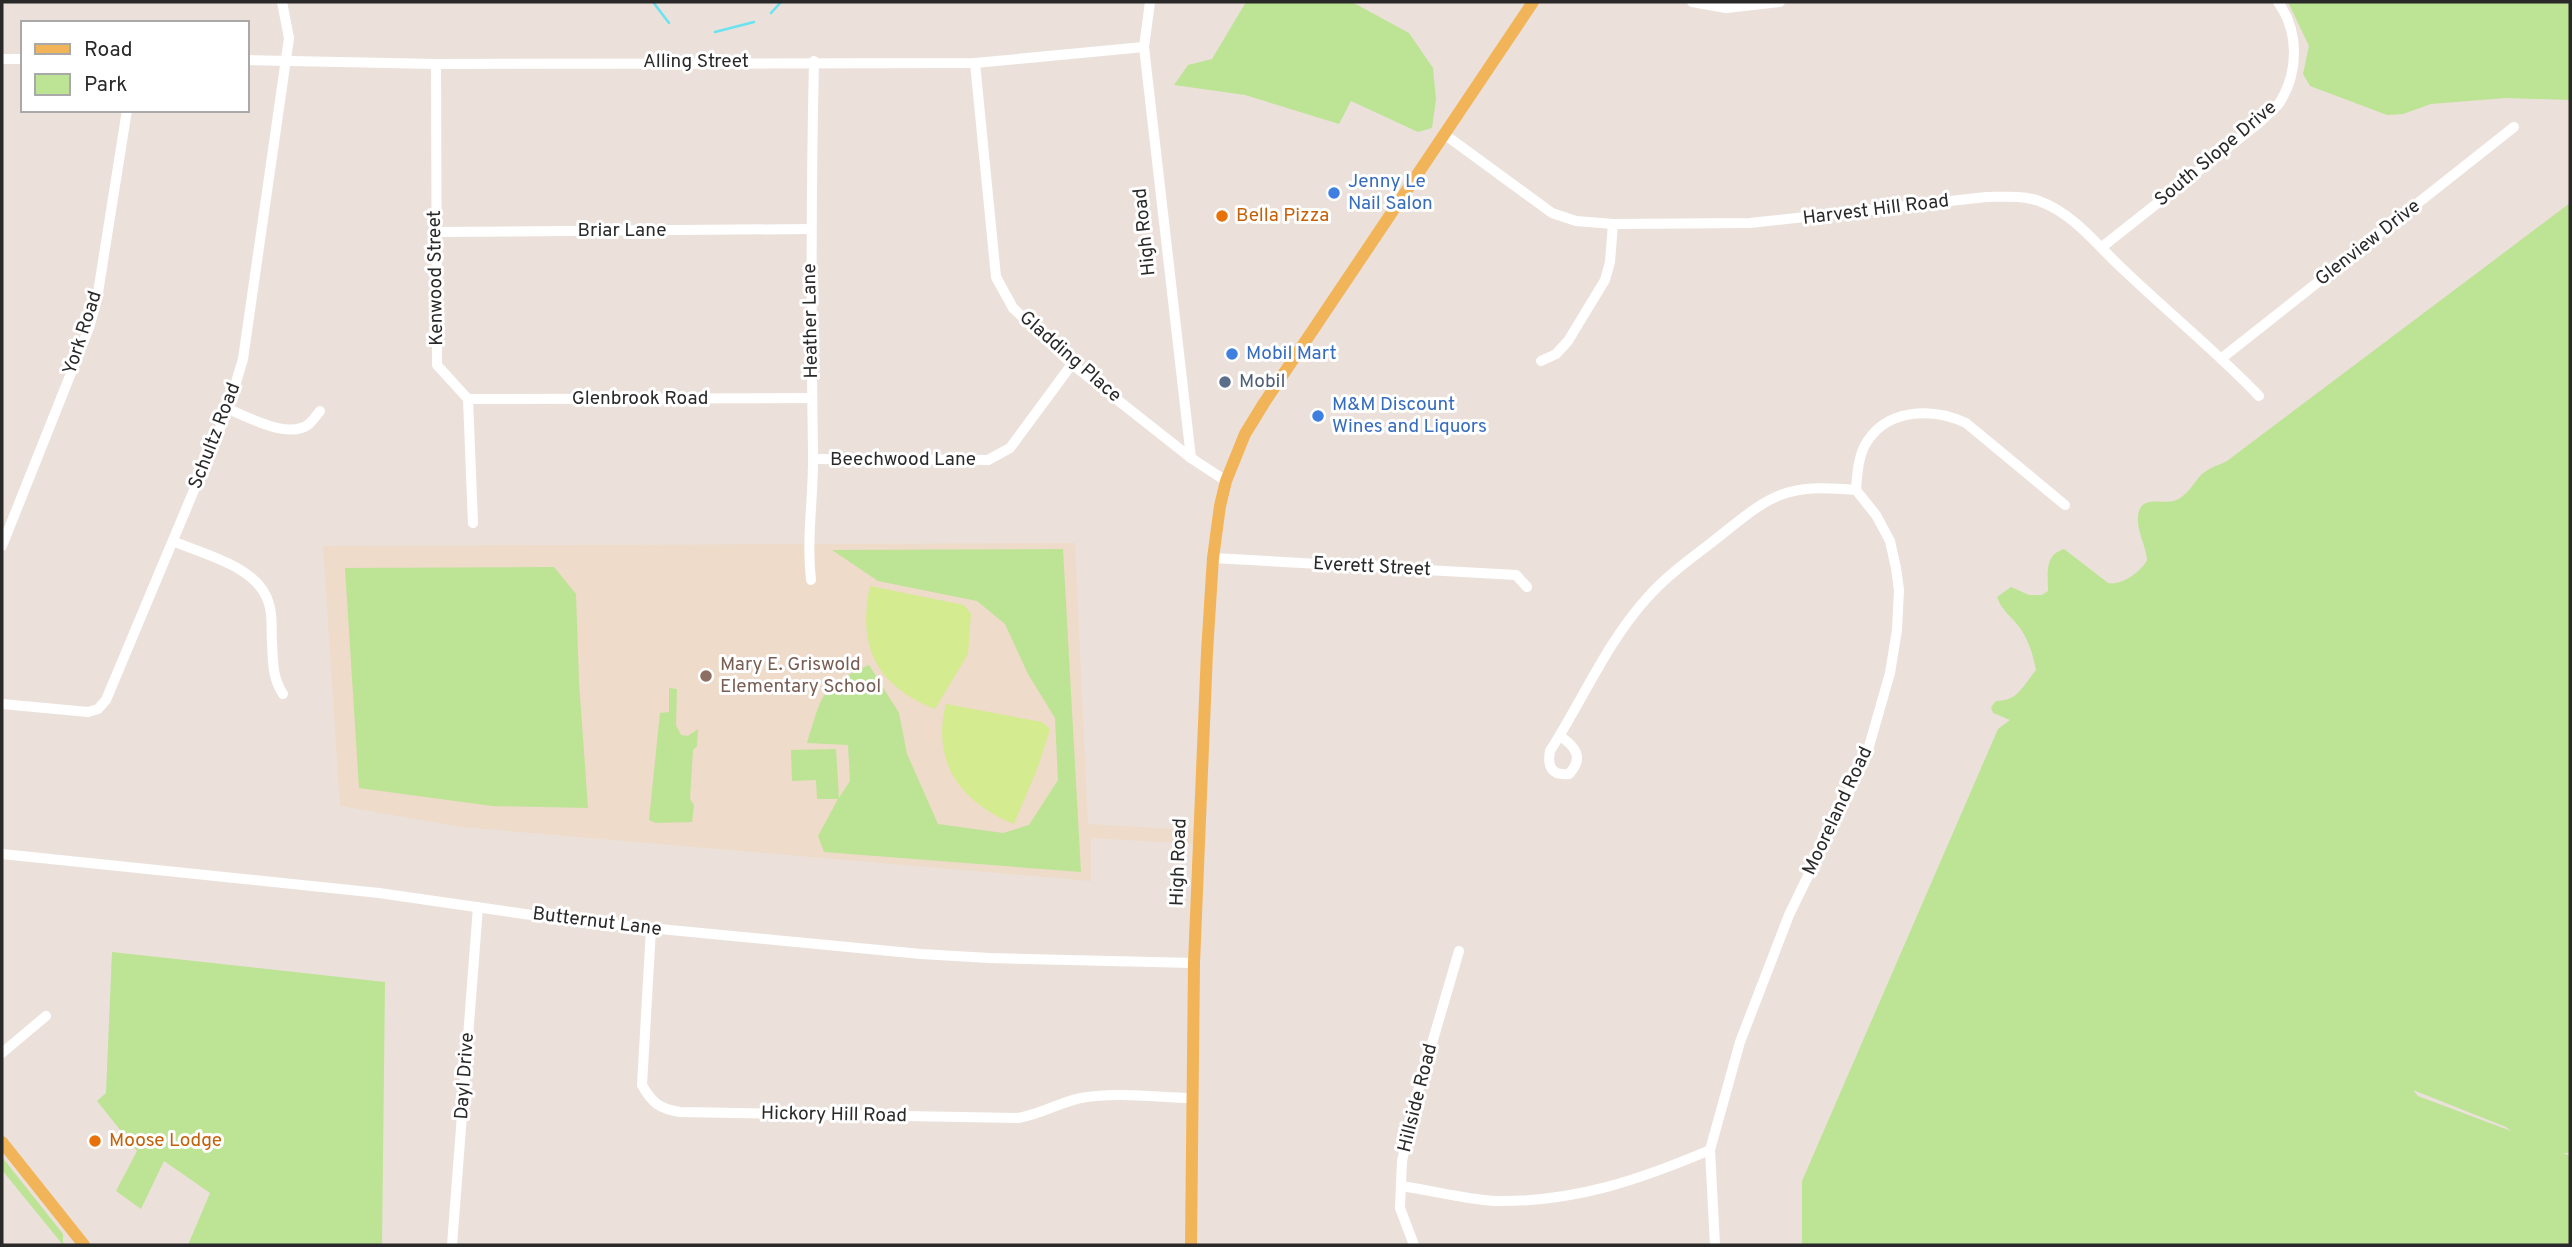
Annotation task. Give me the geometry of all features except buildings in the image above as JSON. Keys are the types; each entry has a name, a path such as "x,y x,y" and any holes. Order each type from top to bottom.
{"main road":[{"name":"High Road","path":"1191,1245 1194,963 1213,558 1226,481 1245,434 1264,403 1533,2"},
{"path":"2,1142 84,1245"}],"street":[{"name":"Schultz Road","path":"3,704 70,711 97,709 106,700 229,409 243,359 289,38 282,2"},
{"name":"High Road","path":"1150,2 1144,47 1191,458"},
{"path":"1692,2 1726,8 1780,2"},
{"name":"South Slope Drive","path":"2102,247 2260,122 2278,104 2293,69 2294,48 2293,29 2278,2"},
{"name":"Alling Street","path":"248,60 436,64 814,61 975,63 1144,47"},
{"path":"2,60 21,59"},
{"name":"Heather Lane","path":"811,580 809,539 813,459 810,229 814,61"},
{"name":"Gladding Place","path":"975,63 996,277 1013,308 1072,363 1191,458 1226,481"},
{"name":"Kenwood Street","path":"436,64 437,365 468,399"},
{"name":"York Road","path":"2,546 89,328 97,299 127,112"},
{"name":"Glenview Drive","path":"2222,358 2514,127"},
{"name":"Harvest Hill Road","path":"1444,134 1552,213 1576,221 1613,224 1751,223 1986,197 2017,197 2039,201 2066,215 2222,358 2259,396"},
{"path":"1541,361 1556,354 1567,341 1605,279 1610,262 1613,224"},
{"name":"Briar Lane","path":"435,232 810,229"},
{"name":"Beechwood Lane","path":"813,459 988,460 1010,448 1072,363"},
{"name":"Glenbrook Road","path":"468,399 812,398"},
{"path":"468,399 473,523"},
{"path":"229,409 262,423 293,429 307,425 320,411"},
{"path":"1560,736 1626,625 1663,580 1747,514 1784,492 1818,488 1856,490 1860,461 1869,438 1891,420 1903,415 1931,412 1948,415 1966,423 2065,505"},
{"name":"Mooreland Road","path":"1715,1245 1710,1150 1751,1008 1789,915 1866,757 1890,673 1897,630 1899,590 1896,568 1890,541 1876,515 1856,490"},
{"path":"173,541 236,567 254,578 265,592 270,605 273,671 283,694"},
{"name":"Everett Street","path":"1213,558 1516,575 1527,587"},
{"path":"2,718 3,704"},
{"name":"Butternut Lane","path":"2,854 354,890 566,920 651,929 989,958 1194,963"},
{"name":"Dayl Drive","path":"452,1245 478,906"},
{"name":"Hickory Hill Road","path":"651,929 642,1085 651,1101 663,1109 680,1112 1018,1118 1038,1115 1077,1099 1098,1096 1191,1098"},
{"name":"Hillside Road","path":"1414,1245 1400,1208 1402,1161 1416,1098 1459,951"},
{"path":"2,1053 47,1016"},
{"path":"1401,1186 1494,1201 1549,1199 1603,1190 1710,1150"}],"shaded area":[{"name":"Mary E. Griswold Elementary School","path":"1075,543 1088,824 1193,830 1193,844 1091,838 1091,881 462,827 340,806 323,546"}],"green space":[{"path":"1246,2 1352,2 1409,33 1433,68 1436,99 1432,128 1418,132 1351,101 1339,124 1245,95 1174,85 1188,65 1212,59"},
{"path":"2288,2 2570,2 2570,100 2506,98 2431,104 2403,114 2387,115 2310,86 2303,74 2309,46"},
{"path":"2570,203 2570,1153 2563,1153 2570,1156 2570,1245 1802,1245 1802,1181 1998,729 2010,720 1993,713 1991,707 1996,701 2015,695 2036,670 2026,638 1997,597 2011,587 2029,595 2042,595 2048,591 2050,560 2064,549 2108,583 2130,577 2147,560 2138,523 2141,506 2149,502 2179,499 2202,474 2227,461","holes":["2413,1090 2511,1131 2418,1096"]},
{"path":"1063,549 1081,872 824,852 818,836 838,799 817,799 816,780 792,781 791,750 836,749 839,798 850,781 848,745 807,743 825,694 840,680 869,665 899,713 907,754 938,824 1003,833 1029,825 1058,780 1055,718 1028,674 1005,624 977,601 878,581 832,550"},
{"path":"554,567 576,594 588,808 492,806 359,788 345,568"},
{"path":"870,586 964,605 971,614 968,654 935,709 899,689 876,662 867,628"},
{"path":"669,688 677,689 676,725 681,735 688,736 698,729 697,746 693,750 690,799 694,805 692,822 656,823 649,820 660,713 669,712"},
{"path":"946,704 1042,722 1050,729 1038,767 1014,824 979,805 954,778 943,744 942,725"},
{"path":"112,952 385,982 382,1245 188,1245 210,1193 164,1161 141,1209 116,1191 137,1151 97,1101 106,1093"},
{"path":"2,1157 63,1234 63,1245 2,1170"}],"waterway":[{"path":"653,2 669,23"},
{"path":"771,13 781,2"},
{"path":"715,32 754,22"}],"place":[{"name":"Jenny Le Nail Salon","path":"1334,193"},
{"name":"Bella Pizza","path":"1222,216"},
{"name":"Mobil Mart","path":"1232,354"},
{"name":"Mobil","path":"1225,382"},
{"name":"M&M Discount Wines and Liquors","path":"1318,416"},
{"name":"Mary E. Griswold Elementary School","path":"706,676"},
{"name":"Moose Lodge","path":"95,1141"}]}
